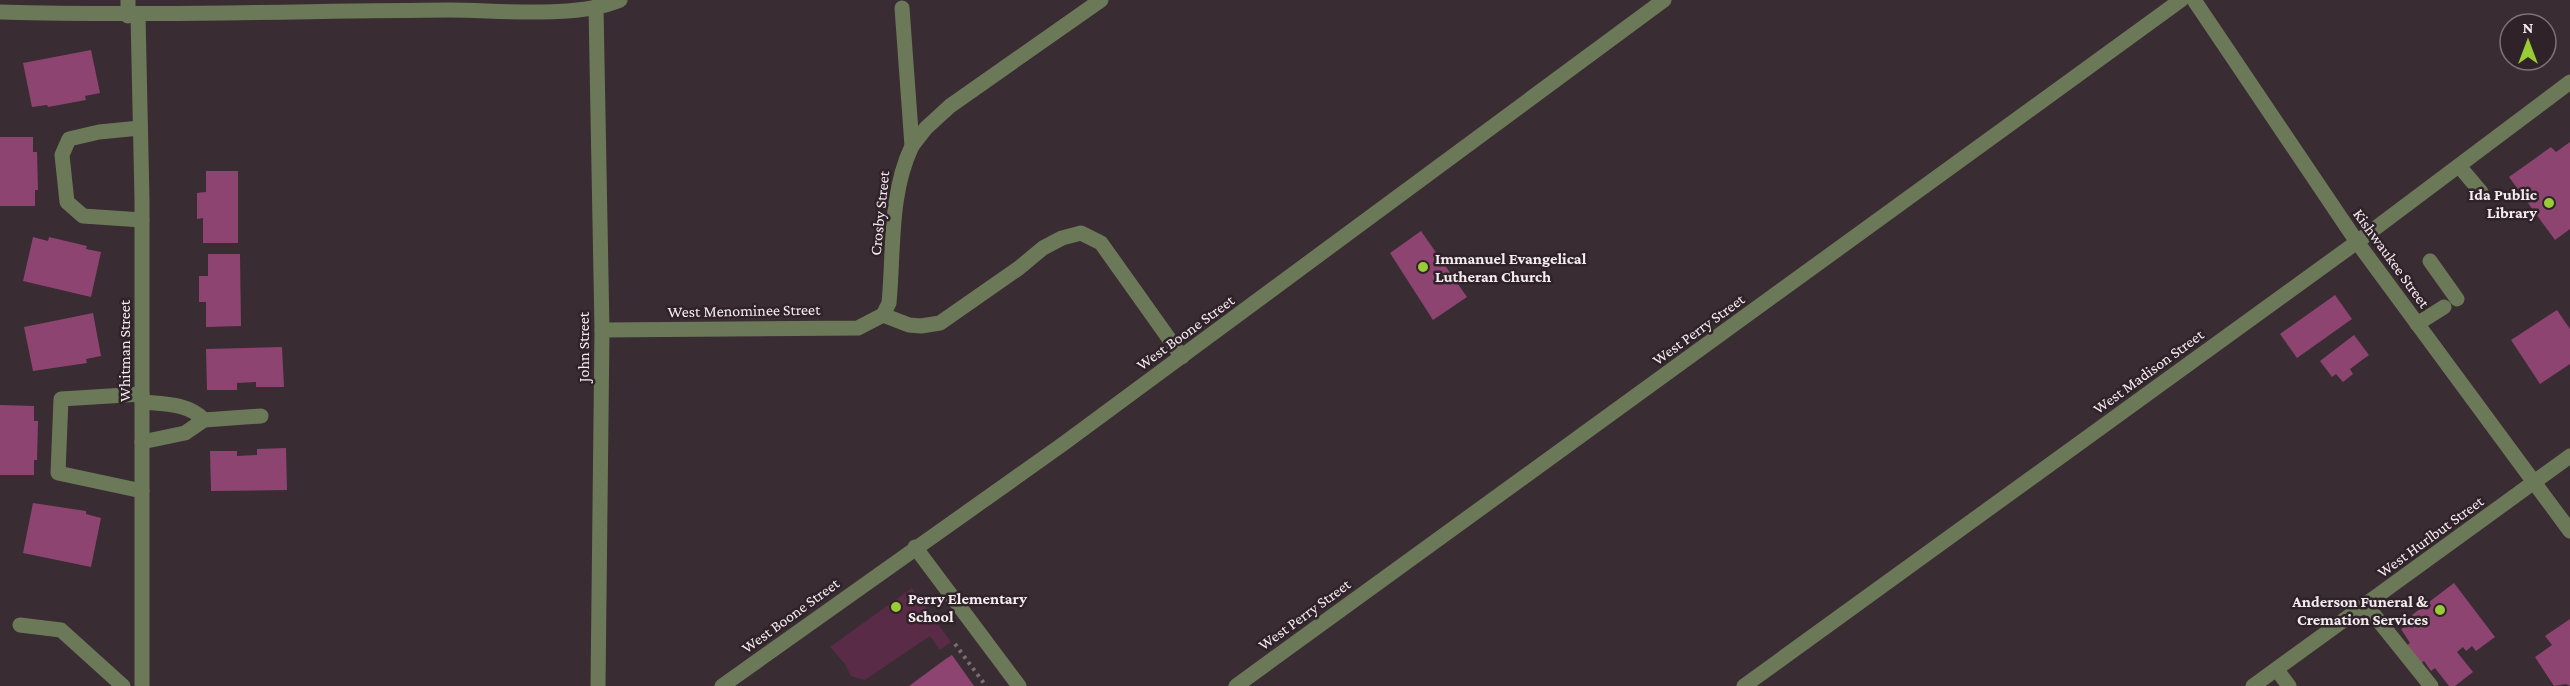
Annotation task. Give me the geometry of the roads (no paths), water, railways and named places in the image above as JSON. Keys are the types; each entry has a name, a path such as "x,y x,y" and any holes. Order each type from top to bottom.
{"street":[{"name":"Whitman Street","path":"128,0 133,15 140,128 142,220 142,686"},
{"path":"0,12 17,6 133,15 451,5 536,11 596,7 620,0"},
{"path":"912,146 926,128 950,106 1101,0"},
{"name":"West Boone Street","path":"722,686 915,547 1064,444 1664,0"},
{"name":"West Perry Street","path":"1236,686 2181,0"},
{"name":"Kishwaukee Street","path":"2194,0 2357,242 2570,531"},
{"name":"John Street","path":"596,7 602,330 598,686"},
{"name":"Crosby Street","path":"883,315 889,303 897,188 902,166 912,146 902,8"},
{"name":"West Madison Street","path":"1744,686 2357,242 2570,82"},
{"path":"140,128 99,132 69,139 62,155 67,202 83,216 142,220"},
{"path":"2458,166 2481,192"},
{"path":"883,315 909,325 940,323 968,305 980,292 1019,268 1043,248 1062,238 1081,233 1101,243 1182,357"},
{"path":"2417,324 2450,303 2430,261"},
{"name":"West Menominee Street","path":"602,330 858,328 883,315"},
{"path":"142,491 58,473 61,399 142,398 196,411 204,420"},
{"path":"142,442 185,434 204,420 261,416"},
{"name":"West Hurlbut Street","path":"2253,686 2570,456"},
{"path":"915,547 1019,686"},
{"path":"2366,605 2431,686"},
{"path":"20,625 61,630 123,686"},
{"path":"2277,670 2289,686"}],"place":[{"name":"Ida Public Library","path":"2549,203"},
{"name":"Immanuel Evangelical Lutheran Church","path":"1423,267"},
{"name":"Perry Elementary School","path":"896,607"},
{"name":"Anderson Funeral & Cremation Services","path":"2440,610"}]}
